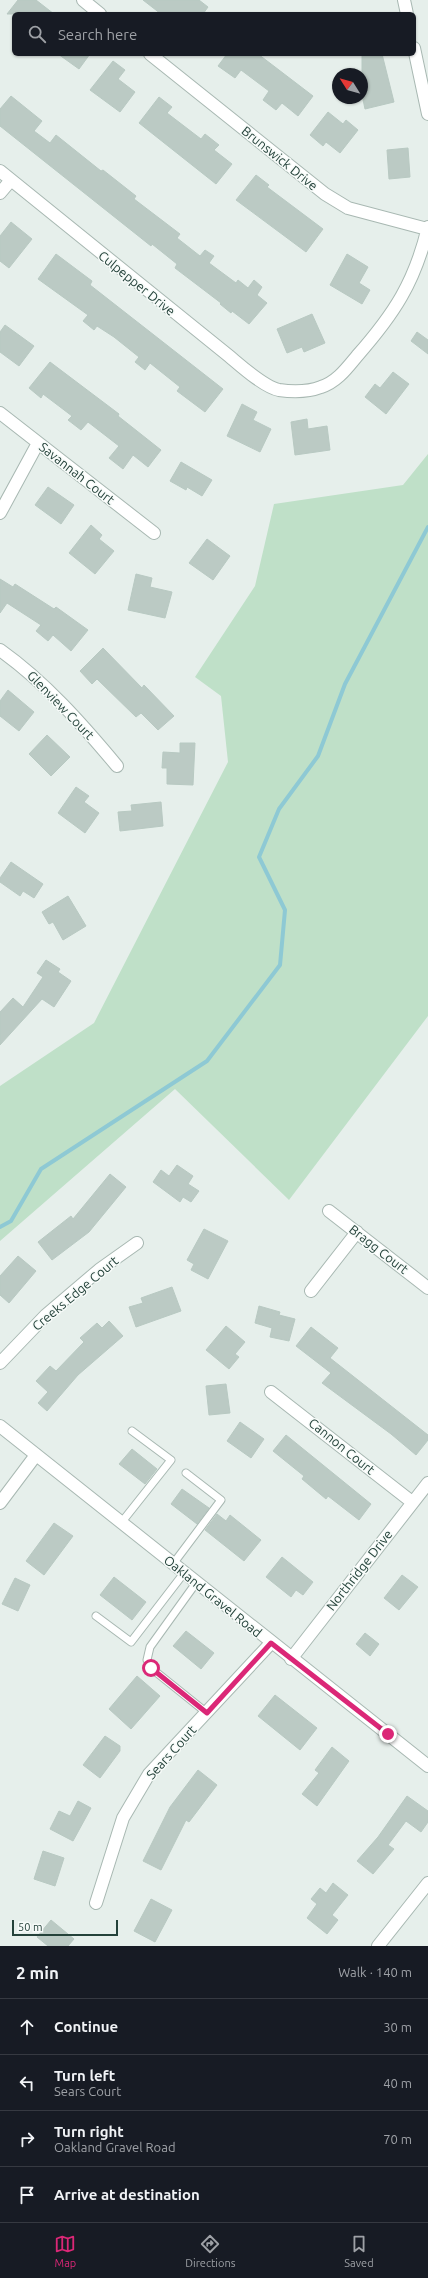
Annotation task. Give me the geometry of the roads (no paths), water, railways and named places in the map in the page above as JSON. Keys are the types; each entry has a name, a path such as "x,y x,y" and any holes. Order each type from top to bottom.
{"street":[{"path":"83,0 98,12"},
{"path":"404,0 407,12"},
{"name":"Brunswick Drive","path":"152,56 325,194 348,208 428,228"},
{"path":"416,56 428,114"},
{"name":"Culpepper Drive","path":"0,172 256,378 277,390 300,392 322,387 338,378 386,323 403,295 418,262 428,228"},
{"path":"0,193 11,180"},
{"name":"Savannah Court","path":"0,413 154,534"},
{"path":"0,513 38,442"},
{"name":"Glenview Court","path":"0,650 22,666 59,702 117,766"},
{"name":"Bragg Court","path":"329,1211 428,1288"},
{"path":"311,1291 357,1232"},
{"name":"Creeks Edge Court","path":"0,1363 46,1315 100,1270 137,1243"},
{"name":"Cannon Court","path":"271,1392 412,1502"},
{"name":"Oakland Gravel Road","path":"0,1426 291,1659 428,1766"},
{"path":"0,1503 36,1455"},
{"name":"Northridge Drive","path":"291,1659 428,1483"},
{"name":"Sears Court","path":"96,1903 123,1818 149,1774 271,1643"},
{"path":"378,1946 428,1883"}],"lane":[{"path":"121,1523 170,1460 132,1431"},
{"path":"173,1564 221,1500 186,1473"},
{"path":"96,1616 132,1642 184,1573"},
{"path":"196,1583 150,1647 147,1660 151,1668 207,1713"}],"waterway":[{"path":"0,1227 11,1221 41,1169 207,1061 280,965 285,910 259,857 279,809 318,756 345,684 428,527"}]}
